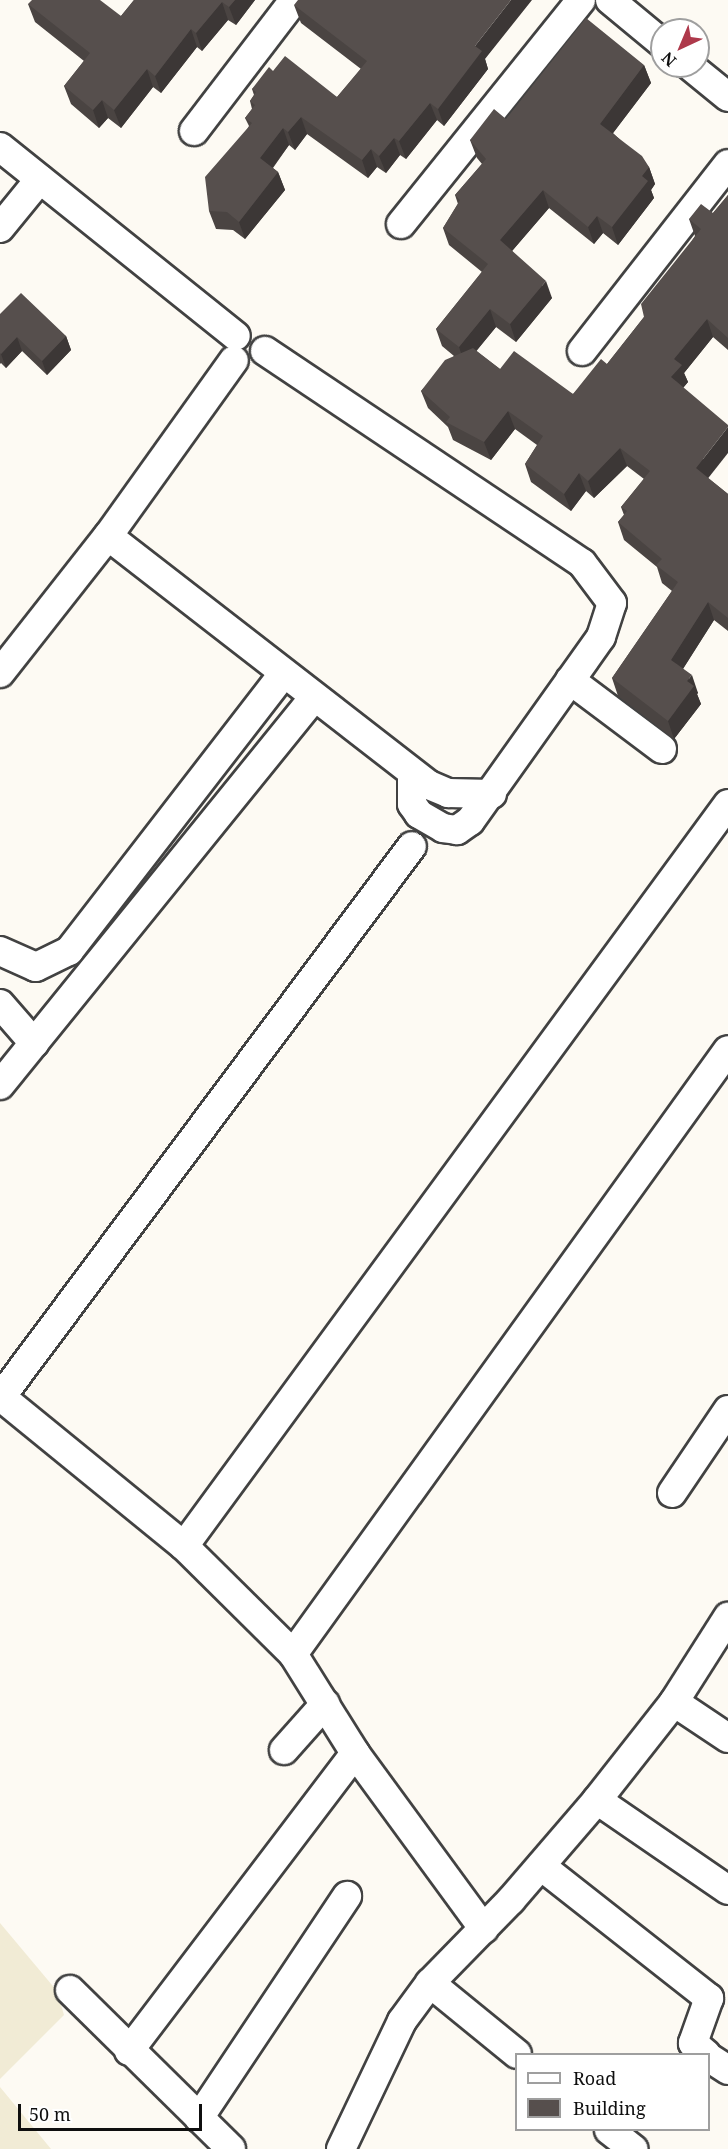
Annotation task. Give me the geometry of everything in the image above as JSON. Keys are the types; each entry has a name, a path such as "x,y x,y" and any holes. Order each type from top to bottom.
{"street":[{"path":"194,131 294,0"},
{"path":"401,224 581,0"},
{"path":"610,0 650,33"},
{"path":"705,78 728,97"},
{"path":"0,147 235,348"},
{"path":"582,351 728,164"},
{"path":"0,228 40,179"},
{"path":"0,673 108,536 235,348 255,334 265,351 595,576 612,603 611,617 492,794 448,793 412,773 313,699 108,536"},
{"path":"0,951 36,967 56,962 82,939 282,675"},
{"path":"570,680 662,748"},
{"path":"0,1085 106,959 313,699"},
{"path":"184,1546 728,804"},
{"path":"412,846 0,1396 184,1546 293,1654 355,1753 484,1929"},
{"path":"82,939 106,959"},
{"path":"0,1004 34,1043"},
{"path":"293,1654 728,1050"},
{"path":"672,1493 728,1410"},
{"path":"341,2149 373,2073 430,1983 484,1929 597,1800 674,1702 728,1617"},
{"path":"674,1702 728,1738"},
{"path":"284,1750 325,1704"},
{"path":"129,2051 355,1753"},
{"path":"597,1800 728,1890"},
{"path":"541,1866 709,1998 693,2043 704,2053"},
{"path":"199,2118 347,1896"},
{"path":"430,1983 515,2053"},
{"path":"70,1990 129,2051 231,2149"},
{"path":"710,2058 728,2070"},
{"path":"610,2131 633,2149"}],"shaded area":[{"path":"0,1923 57,1991 64,2015 0,2079"},
{"path":"0,2087 51,2149 0,2149"}],"building":[{"path":"32,0 100,0 121,16 134,0 235,0 229,7 222,2 196,33 191,29 155,76 147,69 114,110 102,100 93,110 64,86 90,53 28,4"},
{"path":"298,0 511,0 475,46 482,51 438,109 430,103 399,141 394,138 379,156 371,149 362,160 301,117 288,132 283,128 260,158 278,172 239,222 227,212 209,211 205,177 252,123 245,118 255,105 250,101 256,92 252,89 269,67 273,71 285,56 337,97 367,61 294,5"},
{"path":"586,18 644,65 600,124 642,156 649,167 642,176 648,181 612,227 597,216 588,227 543,190 500,240 546,281 510,324 490,309 459,347 436,329 488,264 443,228 460,200 455,195 486,159 470,140 494,109 506,119"},
{"path":"728,195 728,338 707,319 674,359 682,365 671,377 728,425 696,468 728,494 728,618 708,602 671,660 692,675 687,681 694,686 668,721 612,678 678,582 656,565 662,559 618,522 627,511 621,507 650,471 620,448 588,481 579,473 564,494 525,464 543,436 508,411 484,442 446,422 450,417 421,391 445,360 473,348 500,369 514,351 573,394 601,359 607,364 644,317 641,304 701,229 689,219 701,204 713,213"},
{"path":"21,293 66,336 42,361 17,337 0,353 0,314"}]}
